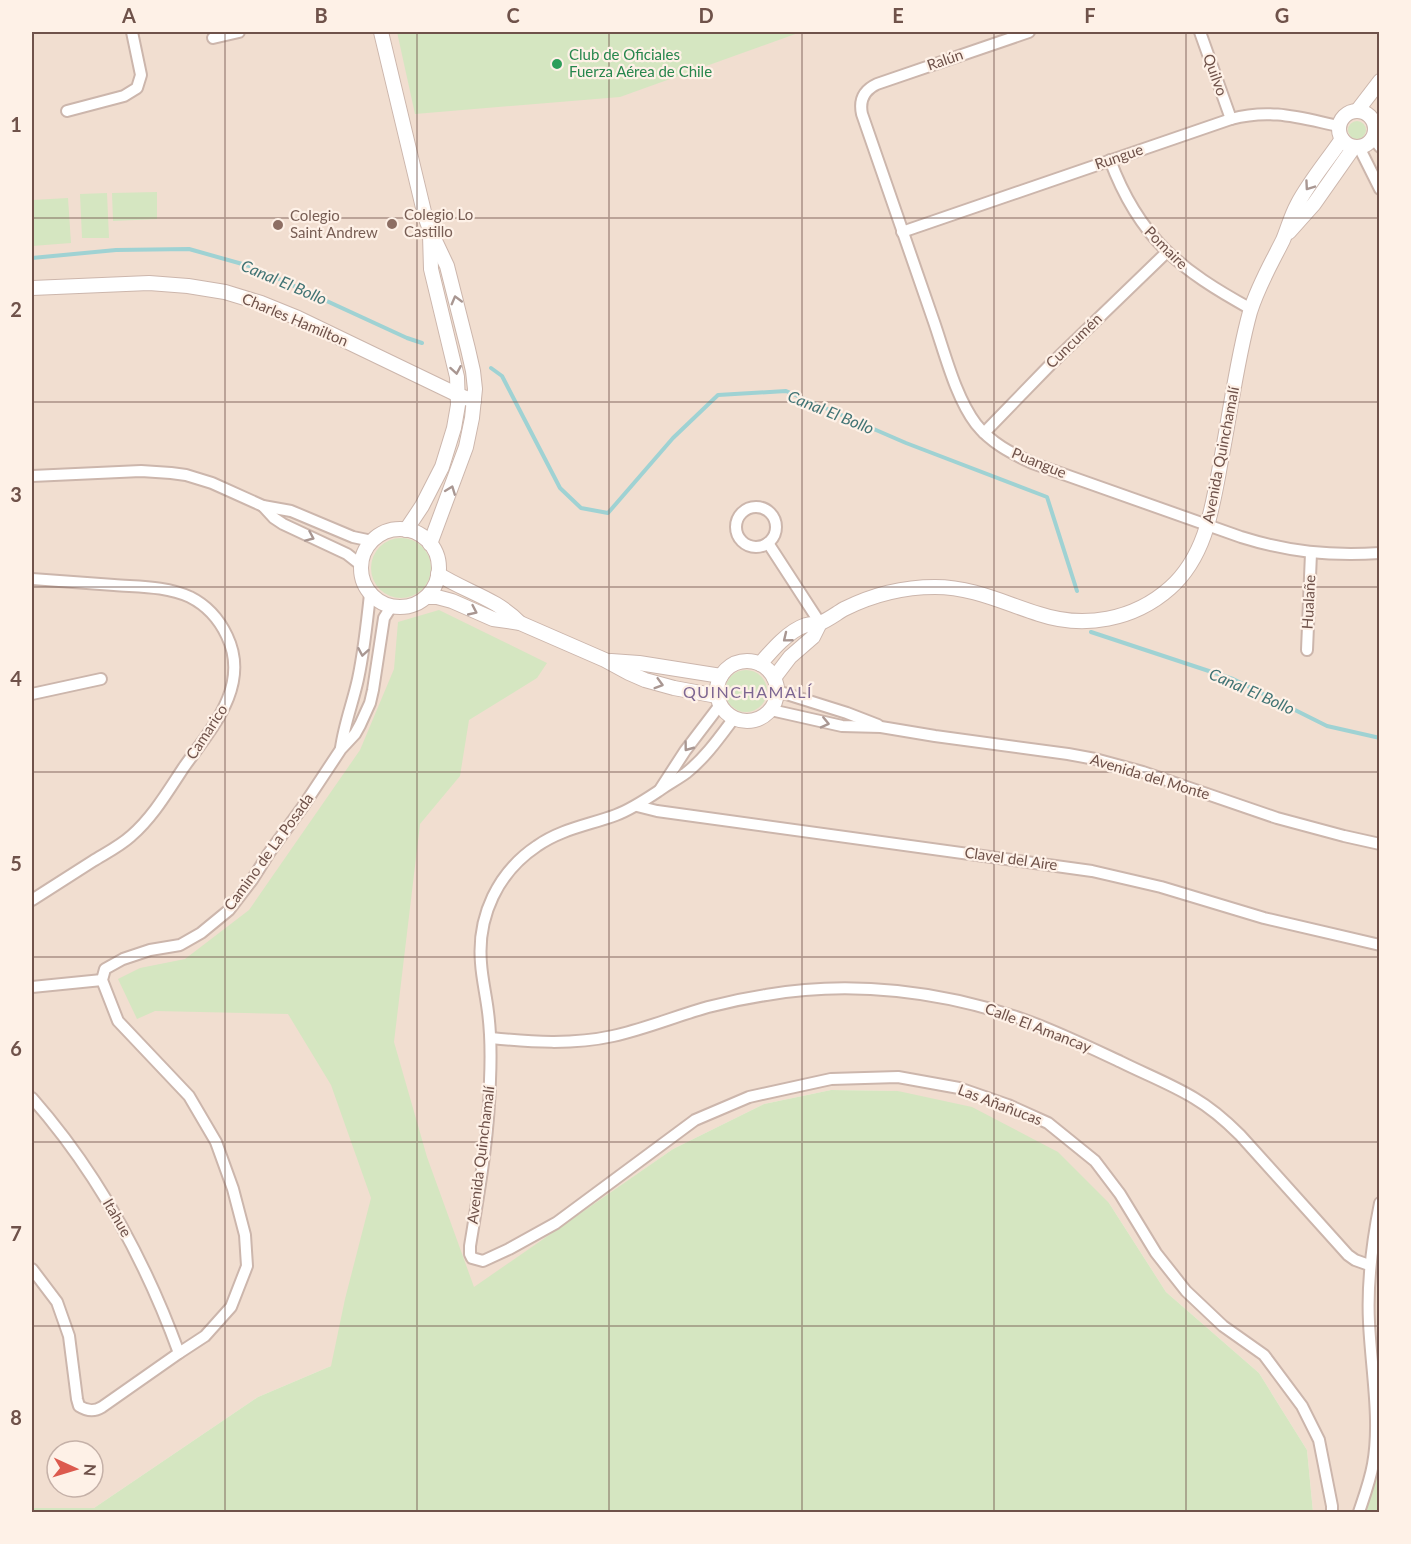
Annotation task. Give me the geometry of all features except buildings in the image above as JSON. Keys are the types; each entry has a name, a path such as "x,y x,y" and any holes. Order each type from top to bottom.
{"street":[{"path":"67,111 124,96 137,88 141,75 132,32"},
{"path":"213,38 239,32"},
{"path":"381,32 430,230 447,266 473,371 474,401 466,447 430,544"},
{"name":"Ralún","path":"864,94 870,87 877,84 1029,32"},
{"name":"Quilvo","path":"1200,32 1231,119"},
{"path":"1357,111 1380,81"},
{"name":"Puangue","path":"864,94 861,104 862,114 902,232 963,401 968,413 984,433 1002,448 1032,463 1241,537 1311,553 1340,555 1380,553"},
{"path":"1349,140 1376,142 1376,116 1357,111 1346,116 1349,140 1380,189"},
{"name":"Rungue","path":"902,232 1231,119 1260,113 1272,113 1349,140"},
{"name":"Avenida Quinchamalí","path":"760,664 771,651 806,625 820,623 845,608 875,596 906,589 935,587 976,592 1060,620 1087,621 1118,617 1132,612 1153,601 1176,582 1194,557 1208,525 1251,309 1303,195 1349,140"},
{"name":"Pomaire","path":"1110,160 1120,186 1154,239 1179,263 1209,285 1251,309"},
{"path":"406,530 422,506 442,467 454,428 458,395 452,352 431,268 430,230"},
{"name":"Cuncumén","path":"984,433 1050,365 1167,252"},
{"name":"Charles Hamilton","path":"32,288 149,283 207,288 243,297 298,318 474,401"},
{"path":"32,476 141,471 186,475 212,483 263,506 291,511 353,537 372,541"},
{"path":"263,506 283,524 347,554 361,565"},
{"path":"391,530 406,530 420,535 430,544 438,561 438,574 427,597 404,608 391,607 370,594 362,577 361,565 364,552 378,536 391,530"},
{"path":"768,543 820,623"},
{"name":"Hualañe","path":"1307,650 1311,553"},
{"path":"438,574 497,603 520,623"},
{"name":"Camarico","path":"32,579 148,587 182,594 203,606 220,623 232,650 234,670 229,697 221,713 140,828 118,846 32,900"},
{"name":"Camino de La Posada","path":"341,748 358,679 370,594"},
{"path":"427,597 452,601 493,619 520,623 606,660 629,674 719,700"},
{"name":"Camino de La Posada","path":"102,980 105,969 123,959 150,950 180,945 201,933 229,910 304,805 341,748 355,734 360,725 370,703 384,616 391,607"},
{"name":"Avenida Quinchamalí","path":"776,684 790,657 813,637 820,623"},
{"path":"606,660 721,676"},
{"path":"738,662 760,664 766,668 776,684 774,704 771,710 758,720 750,722 734,718 723,710 719,700 718,682 731,666 738,662"},
{"path":"32,694 100,679"},
{"name":"Avenida del Monte","path":"776,684 881,726 1095,759 1143,772 1277,818 1380,844"},
{"name":"Avenida Quinchamalí","path":"659,790 719,700"},
{"name":"Avenida del Monte","path":"771,710 842,726 881,726"},
{"name":"Avenida Quinchamalí","path":"472,1258 470,1246 489,1108 491,1038 480,950 483,924 492,898 515,864 536,846 576,826 637,806 677,780 711,749 734,718"},
{"name":"Clavel del Aire","path":"637,806 657,811 1092,871 1161,886 1273,921 1380,945"},
{"path":"32,987 102,980 118,1021 189,1096 216,1142 233,1190 245,1235 247,1266 231,1307 205,1336 97,1410 86,1410 80,1406 77,1399 69,1335 57,1302 32,1269"},
{"name":"Calle El Amancay","path":"491,1038 556,1042 596,1039 727,1002 813,989 882,989 970,1003 1049,1029 1182,1091 1205,1105 1240,1135 1348,1255 1370,1265"},
{"name":"Las Añañucas","path":"472,1258 483,1261 556,1223 695,1120 750,1097 831,1079 898,1077 959,1088 1008,1105 1048,1123 1095,1161 1120,1194 1156,1253 1186,1291 1224,1326 1264,1355 1302,1406 1319,1440 1332,1512"},
{"name":"Itahue","path":"32,1098 82,1162 120,1223 153,1287 179,1353"},
{"path":"1359,1512 1374,1463 1378,1424 1369,1322 1370,1265 1380,1203"}],"shaded area":[{"path":"32,32 1379,32 1380,1466 1366,1512 1313,1512 1307,1450 1259,1373 1166,1292 1109,1203 898,1091 831,1090 764,1104 673,1149 474,1288 331,1366 258,1397 94,1508 32,1508"}],"green space":[{"name":"Club de Oficiales Fuerza Aérea de Chile","path":"397,32 801,32 620,97 415,114"},
{"path":"1353,121 1361,121 1366,126 1364,137 1353,139 1348,134 1348,126"},
{"path":"157,192 157,219 113,221 112,193"},
{"path":"107,193 109,238 82,238 80,194"},
{"path":"68,198 71,243 32,246 32,200"},
{"path":"395,538 407,538 418,543 426,551 431,568 429,580 418,593 407,598 395,598 384,593 376,585 371,574 371,562 376,551 384,543"},
{"path":"439,610 547,663 537,678 469,720 460,776 420,824 394,1042 427,1157 474,1287 673,1149 764,1104 831,1090 898,1091 972,1107 1058,1152 1109,1203 1166,1292 1259,1373 1307,1450 1313,1512 32,1512 32,1508 94,1508 258,1397 331,1366 345,1299 371,1198 331,1085 288,1014 155,1011 137,1019 118,979 140,968 185,959 249,910 360,750 394,669 398,622"},
{"path":"746,670 754,671 761,676 766,683 766,699 761,706 754,711 746,712 738,711 731,706 726,699 725,691 726,683 731,676 738,671"},
{"path":"1379,1466 1379,1512 1366,1512"}],"waterway":[{"name":"Canal El Bollo","path":"32,258 116,250 189,249 253,267 422,343"},
{"name":"Canal El Bollo","path":"491,368 502,376 560,488 581,508 608,513 673,438 718,395 786,391 906,443 1047,497 1077,591"},
{"name":"Canal El Bollo","path":"1091,632 1233,679 1327,726 1380,738"}],"place":[{"name":"Club de Oficiales Fuerza Aérea de Chile","path":"557,64"},
{"name":"Colegio Lo Castillo","path":"392,224"},
{"name":"Colegio Saint Andrew","path":"278,225"}],"district":[{"name":"QUINCHAMALÍ","path":"748,692"}]}
